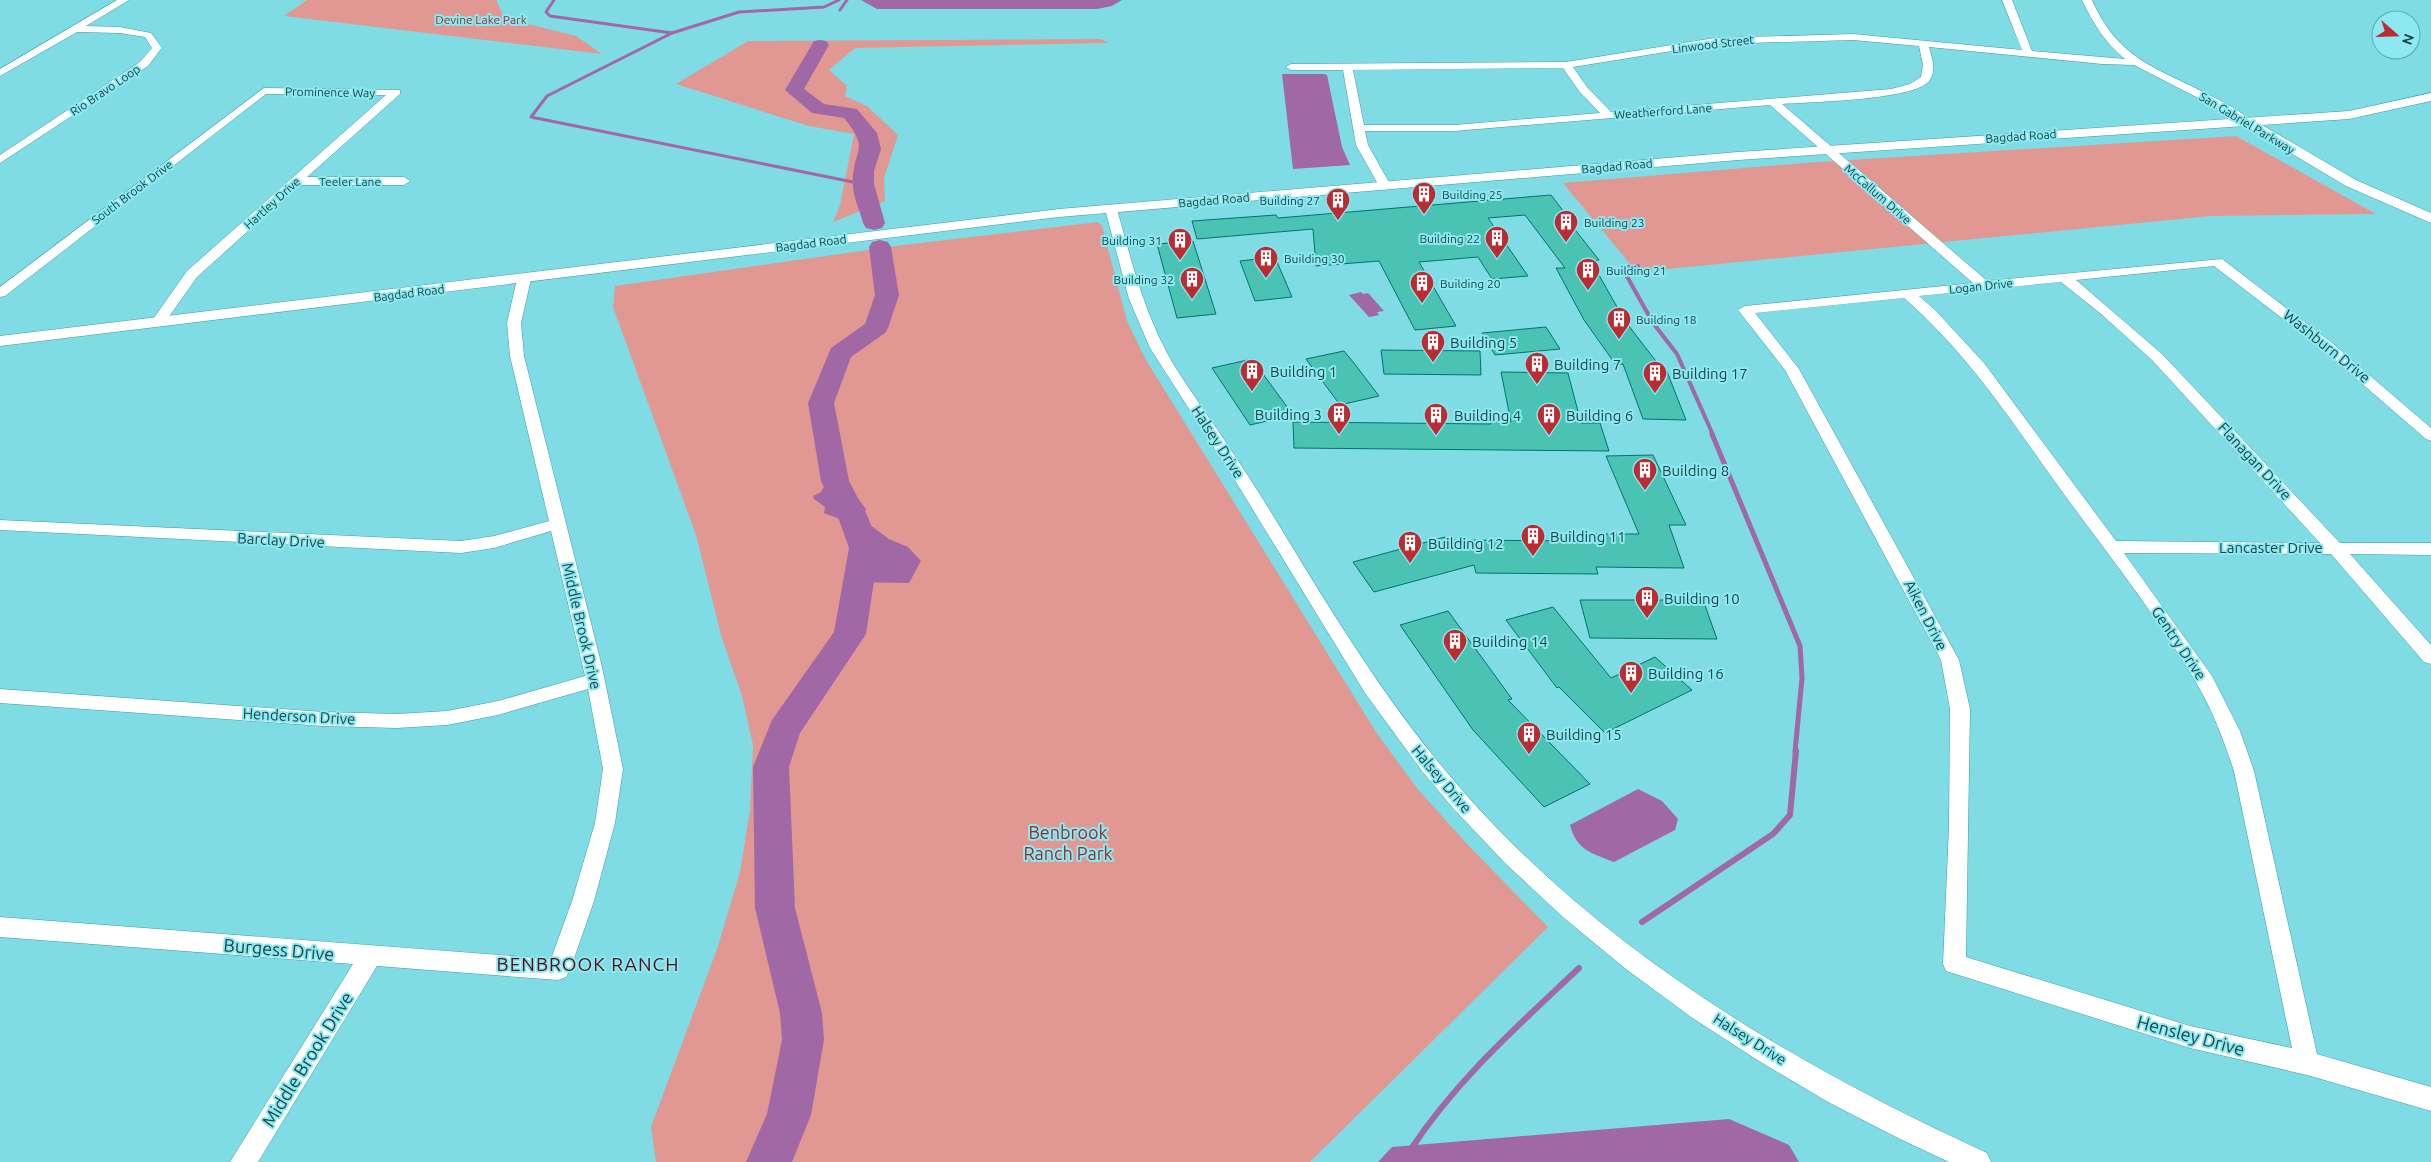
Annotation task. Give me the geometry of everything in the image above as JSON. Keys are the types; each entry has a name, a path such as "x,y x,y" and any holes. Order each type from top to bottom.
{"street":[{"path":"0,73 124,0"},
{"path":"2007,0 2028,54"},
{"name":"San Gabriel Parkway","path":"2087,0 2094,19 2104,34 2135,62 2155,74 2206,97 2351,183 2431,220"},
{"name":"Rio Bravo Loop","path":"0,160 144,64 157,48 148,36 120,30 75,29"},
{"name":"Linwood Street","path":"1291,67 1566,65 1715,41 1865,37 2028,54 2135,62"},
{"name":"Weatherford Lane","path":"1359,128 1454,128 1869,95 1912,88 1925,80 1930,71 1923,42"},
{"path":"1566,65 1583,89 1608,115"},
{"path":"1348,66 1362,145 1385,186"},
{"name":"Prominence Way","path":"264,91 396,92"},
{"name":"South Brook Drive","path":"0,293 264,91"},
{"name":"Hartley Drive","path":"158,322 192,274 396,92"},
{"name":"Bagdad Road","path":"0,341 524,279 1022,217 1825,149 2349,115 2431,97"},
{"name":"McCallum Drive","path":"1773,102 1984,286"},
{"name":"Teeler Lane","path":"296,181 404,181"},
{"name":"Halsey Drive","path":"1112,209 1136,300 1157,348 1391,716 1458,800 1548,892 1626,956 1670,987 1758,1046 1810,1076 1909,1129 1978,1162"},
{"name":"Logan Drive","path":"1745,310 2066,279 2217,262"},
{"name":"Washburn Drive","path":"2217,262 2312,332 2365,376 2431,436"},
{"name":"Middle Brook Drive","path":"524,279 514,323 517,356 593,667 612,769 605,823 583,901 558,970"},
{"name":"Flanagan Drive","path":"2066,279 2105,310 2157,357 2372,588 2431,657"},
{"name":"Gentry Drive","path":"1908,294 1930,313 1979,366 2155,607 2205,681 2230,731 2244,771 2307,1063"},
{"name":"Aiken Drive","path":"1745,310 1792,369 1903,570 1950,660 1960,709 1959,826 1954,964"},
{"name":"Barclay Drive","path":"0,525 461,547 494,542 558,524"},
{"name":"Lancaster Drive","path":"2111,547 2431,549"},
{"name":"Henderson Drive","path":"0,696 323,718 397,721 447,718 498,708 594,680"},
{"name":"Burgess Drive","path":"0,927 558,970"},
{"name":"Middle Brook Drive","path":"243,1162 371,956"},
{"name":"Hensley Drive","path":"1954,964 2190,1037 2307,1063 2431,1099"}],"green space":[{"name":"Devine Lake Park","path":"307,0 496,0 504,18 576,36 602,54 284,16"},
{"path":"1100,39 1109,43 855,48 829,70 847,86 845,96 867,106 898,135 884,178 885,201 833,222 840,205 854,134 809,126 676,84 748,41"},
{"path":"2236,136 2376,214 2210,216 1637,272 1563,183 1817,162"},
{"name":"Benbrook Ranch Park","path":"1098,222 1102,226 1127,321 1146,360 1376,732 1416,787 1466,843 1548,927 1310,1162 656,1162 651,1127 717,949 740,872 750,810 753,745 742,696 721,635 696,535 613,307 615,286 903,245"}],"shaded area":[{"path":"861,0 1122,0 1112,6 1097,9 877,9"},
{"path":"1282,74 1327,75 1342,147 1350,165 1293,169"},
{"path":"1361,292 1363,294 1368,293 1384,311 1377,312 1379,315 1369,317 1349,295"},
{"path":"838,482 850,488 866,509 862,519 889,539 908,547 921,561 909,583 850,582 858,557 846,524 840,519 824,513 825,507 814,499 813,496 821,492 826,483"},
{"path":"1638,789 1662,801 1678,819 1675,830 1614,862 1581,846 1573,834 1570,825"},
{"path":"1729,1119 1789,1145 1799,1162 1378,1162 1392,1147"}],"building":[{"path":"1551,195 1564,212 1561,212 1599,260 1591,261 1625,321 1662,369 1666,369 1686,420 1643,419 1623,364 1616,365 1584,320 1556,268 1565,268 1525,215 1488,218 1528,276 1492,279 1478,257 1419,262 1456,326 1415,330 1379,261 1316,266 1313,229 1197,239 1192,221 1276,215 1278,218"},
{"path":"1193,241 1216,314 1177,318 1157,244"},
{"name":"Building 30","path":"1275,257 1292,297 1255,301 1240,261"},
{"path":"1546,327 1560,349 1495,355 1482,333"},
{"name":"Building 5","path":"1381,350 1480,351 1481,375 1384,374"},
{"path":"1344,351 1379,396 1340,405 1306,359"},
{"name":"Building 1","path":"1252,359 1293,415 1250,425 1212,368"},
{"path":"1501,372 1568,373 1581,423 1600,423 1609,451 1294,448 1293,422 1491,424 1490,422 1511,422"},
{"path":"1653,455 1686,525 1669,525 1684,568 1596,567 1598,574 1476,573 1474,565 1374,592 1353,562 1445,537 1447,540 1597,541 1595,534 1639,534 1606,456"},
{"name":"Building 10","path":"1580,600 1703,600 1717,639 1590,638"},
{"path":"1553,607 1611,678 1655,657 1692,690 1605,733 1559,687 1557,688 1506,620"},
{"path":"1448,611 1512,699 1508,700 1590,784 1544,807 1473,730 1400,625"}],"waterway":[{"path":"554,0 546,12 550,16 672,33"},
{"path":"672,33 739,12 824,7 839,0"},
{"path":"840,10 847,0"},
{"path":"672,33 547,96 531,117 863,184"},
{"path":"820,45 794,90 819,109 850,113 867,133 871,149 864,171 863,184 874,223"},
{"path":"769,1162 789,1115 803,1040 801,1013 775,908 771,767 784,729 850,634 864,548 853,517 835,481 821,403 840,353 876,328 887,295 880,247"},
{"path":"1638,266 1628,267 1624,271 1653,323 1677,354 1713,435"},
{"path":"1712,434 1800,646 1802,678 1795,752"},
{"path":"1642,922 1773,834 1790,815 1796,751"},
{"path":"1411,1149 1448,1099 1469,1076 1579,968"}],"place":[{"name":"Building 25","path":"1424,215"},
{"name":"Building 27","path":"1338,221"},
{"name":"Building 23","path":"1566,243"},
{"name":"Building 22","path":"1497,259"},
{"name":"Building 31","path":"1180,261"},
{"name":"Building 30","path":"1266,279"},
{"name":"Building 21","path":"1588,291"},
{"name":"Building 32","path":"1192,300"},
{"name":"Building 20","path":"1422,304"},
{"name":"Building 18","path":"1619,340"},
{"name":"Building 5","path":"1433,363"},
{"name":"Building 7","path":"1537,385"},
{"name":"Building 1","path":"1252,392"},
{"name":"Building 17","path":"1655,394"},
{"name":"Building 3","path":"1339,435"},
{"name":"Building 4","path":"1436,436"},
{"name":"Building 6","path":"1549,436"},
{"name":"Building 8","path":"1645,491"},
{"name":"Building 11","path":"1533,557"},
{"name":"Building 12","path":"1410,564"},
{"name":"Building 10","path":"1647,619"},
{"name":"Building 14","path":"1455,662"},
{"name":"Building 16","path":"1631,694"},
{"name":"Building 15","path":"1529,755"}],"district":[{"name":"BENBROOK RANCH","path":"588,964"}]}
